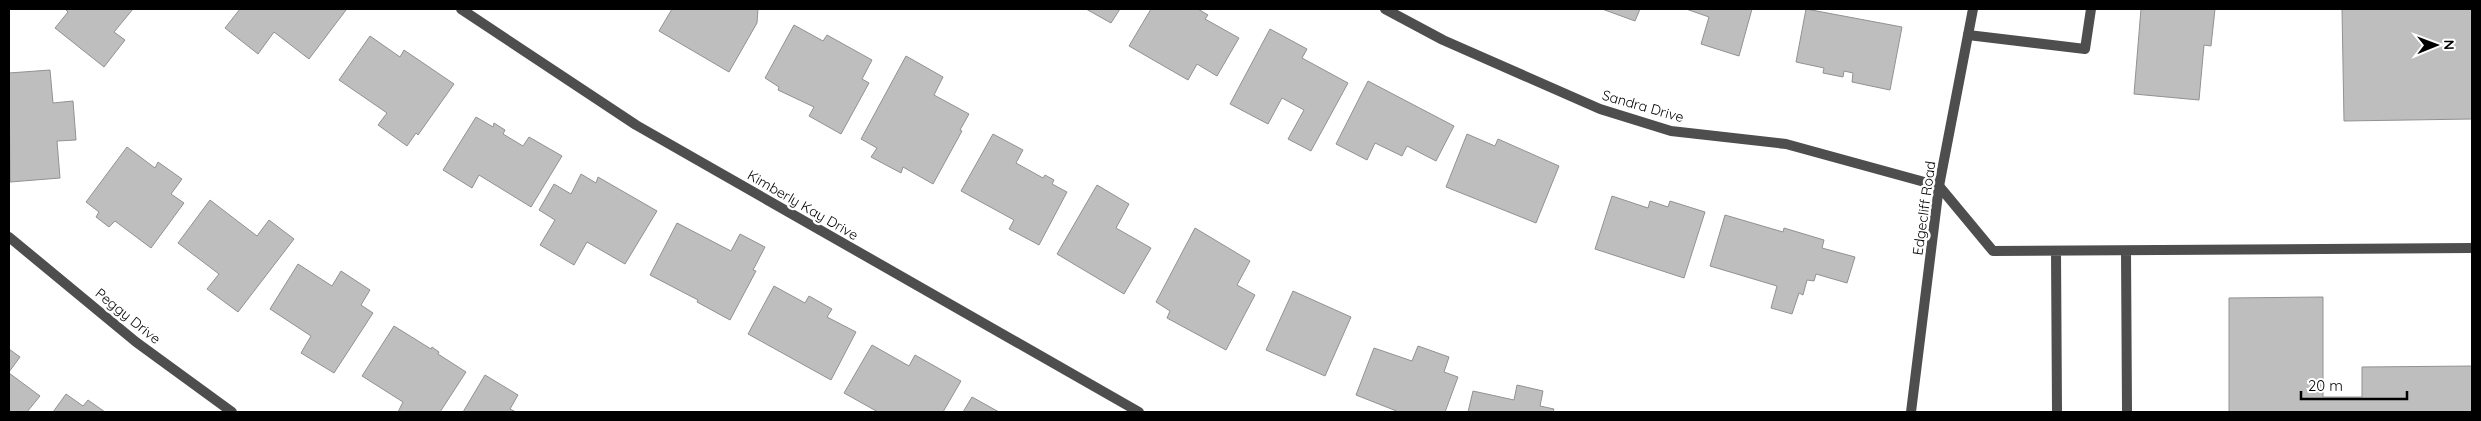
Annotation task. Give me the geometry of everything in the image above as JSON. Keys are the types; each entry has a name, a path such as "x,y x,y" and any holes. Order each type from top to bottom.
{"street":[{"name":"Kimberly Kay Drive","path":"461,9 636,125 1139,412"},
{"name":"Sandra Drive","path":"1385,9 1443,40 1600,108 1671,131 1786,144 1939,186"},
{"name":"Edgecliff Road","path":"1912,412 1939,186 1973,9"},
{"path":"1968,35 2085,50 2092,9"},
{"path":"1939,186 1993,251 2472,248"},
{"name":"Peggy Drive","path":"9,237 136,342 232,412"},
{"path":"2056,251 2057,412"},
{"path":"2126,251 2127,412"}],"building":[{"path":"65,9 133,9 114,32 125,40 104,67 55,28 68,12"},
{"path":"240,9 346,10 309,59 274,32 258,54 225,28"},
{"path":"672,9 758,9 757,23 729,72 659,31"},
{"path":"1086,9 1120,9 1111,23"},
{"path":"1151,9 1198,9 1208,15 1205,19 1239,38 1217,76 1197,64 1188,80 1129,46"},
{"path":"1602,9 1640,9 1635,21"},
{"path":"1686,9 1752,9 1739,56 1701,44 1709,17"},
{"path":"1806,9 1902,27 1890,90 1852,82 1853,73 1844,71 1843,77 1823,73 1824,68 1796,62"},
{"path":"2141,9 2215,9 2211,46 2204,45 2199,100 2134,94"},
{"path":"2342,9 2472,9 2472,119 2344,121"},
{"path":"794,25 823,41 827,35 872,60 862,79 869,83 841,134 809,116 814,107 778,90 779,87 765,78"},
{"path":"1270,29 1307,49 1302,58 1348,83 1311,151 1288,139 1304,110 1282,98 1268,124 1230,104"},
{"path":"370,36 400,57 404,50 454,84 418,135 416,133 407,146 378,125 387,113 339,80"},
{"path":"906,56 943,77 934,95 969,114 960,130 962,131 933,184 903,167 901,173 871,157 877,148 861,139"},
{"path":"50,70 53,103 73,101 76,140 57,141 60,178 10,182 9,73"},
{"path":"1368,81 1454,126 1436,161 1407,146 1402,156 1375,143 1367,160 1336,144"},
{"path":"476,117 493,127 494,123 505,130 503,134 523,146 529,137 562,156 531,207 479,175 472,188 443,170"},
{"path":"993,134 1023,150 1016,163 1043,178 1045,175 1054,180 1052,184 1067,192 1039,245 1009,229 1014,220 961,191"},
{"path":"1467,134 1495,146 1498,139 1559,166 1536,223 1446,187"},
{"path":"127,147 155,168 158,162 182,179 171,194 184,203 151,248 115,221 109,227 96,217 99,212 86,202"},
{"path":"581,174 596,183 598,177 657,211 625,264 587,242 574,265 540,245 555,220 539,210 554,184 571,194"},
{"path":"1097,185 1129,204 1116,228 1151,248 1124,294 1057,254"},
{"path":"1612,196 1648,208 1650,201 1668,207 1670,201 1705,212 1684,278 1595,249"},
{"path":"210,200 257,236 269,220 294,239 238,312 207,289 219,274 178,243"},
{"path":"1725,215 1783,232 1784,228 1824,240 1822,248 1855,257 1847,283 1816,274 1814,281 1807,280 1803,295 1799,293 1792,314 1771,308 1777,286 1710,266"},
{"path":"677,223 731,251 740,234 765,247 753,270 756,271 730,320 697,302 698,300 650,275"},
{"path":"1195,228 1250,261 1237,285 1255,295 1226,350 1167,318 1170,311 1156,302"},
{"path":"298,264 332,286 341,271 370,290 361,305 373,313 334,373 301,353 311,336 270,309"},
{"path":"774,286 805,303 809,296 832,309 827,317 856,332 831,380 748,334"},
{"path":"1293,291 1351,317 1325,376 1266,350"},
{"path":"2323,297 2323,397 2362,397 2362,367 2472,366 2472,412 2229,412 2229,298"},
{"path":"394,326 431,349 432,347 439,352 438,354 466,372 440,412 398,412 403,402 362,376"},
{"path":"872,345 909,366 915,355 961,381 943,412 878,412 844,393"},
{"path":"1418,346 1449,357 1444,372 1458,377 1445,412 1399,412 1356,395 1374,348 1412,361"},
{"path":"9,349 20,357 9,372"},
{"path":"9,373 40,396 27,412 9,412"},
{"path":"485,375 518,395 510,409 516,412 463,412"},
{"path":"1517,385 1543,391 1540,406 1554,409 1553,412 1468,412 1473,391 1514,400"},
{"path":"66,394 83,406 88,400 105,412 53,412"},
{"path":"972,397 999,412 963,412"}]}
